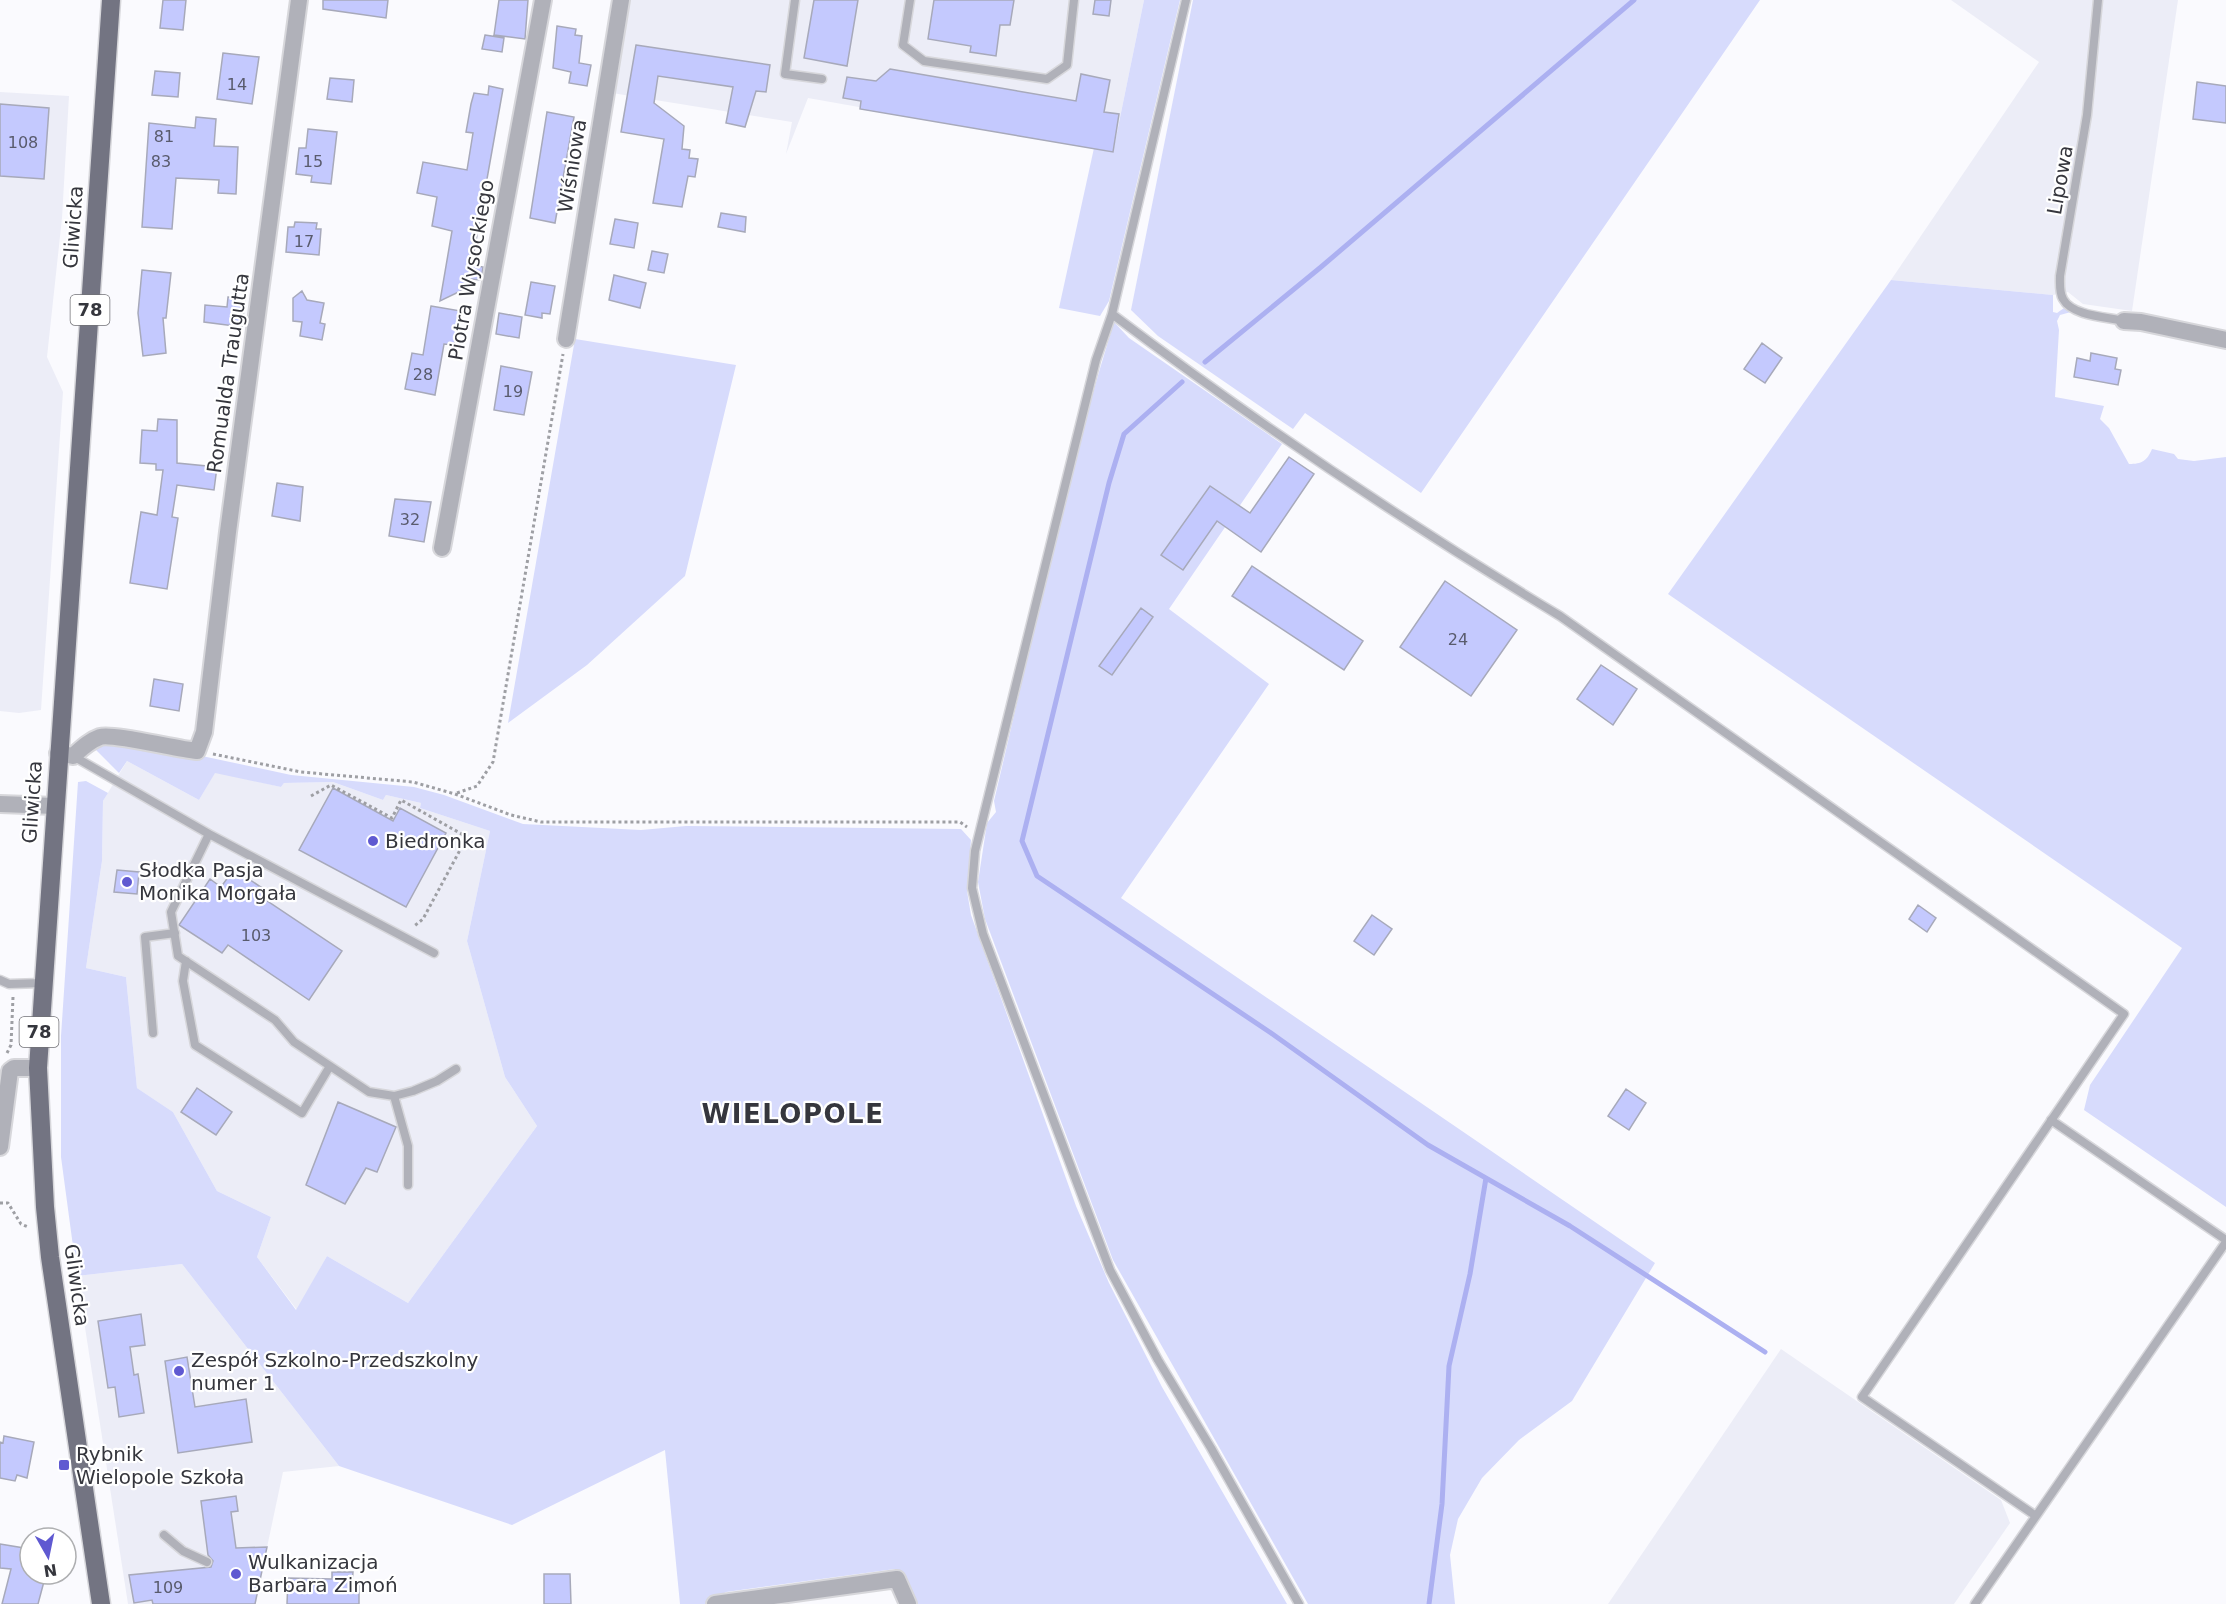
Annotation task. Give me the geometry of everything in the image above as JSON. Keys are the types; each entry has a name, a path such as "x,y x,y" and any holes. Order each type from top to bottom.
{"main road":[{"name":"Gliwicka","path":"101,1604 50,1257 45,1207 38,1068 54,806 66,754 111,0"}],"street":[{"name":"Romualda Traugutta","path":"196,751 204,732 208,707 230,520 299,0"},
{"name":"Piotra Wysockiego","path":"442,548 543,0"},
{"name":"Wiśniowa","path":"566,339 621,0"},
{"path":"2124,321 2141,322 2226,340"},
{"path":"66,754 102,736 196,751"},
{"path":"0,804 54,806"},
{"path":"0,1148 5,1073 15,1068 38,1068"},
{"path":"715,1604 897,1579 908,1604"}],"lane":[{"path":"795,0 785,74 822,79"},
{"path":"910,0 903,45 924,61 1047,79 1067,66 1074,0"},
{"path":"1186,0 1112,314 1096,360 977,843 972,888 977,918 1110,1270 1158,1360 1211,1448 1299,1604"},
{"name":"Lipowa","path":"2098,0 2087,115 2060,276 2061,292 2064,301 2074,309 2124,321"},
{"path":"1112,314 1415,525 1560,616 2124,1014 1862,1396 2036,1516"},
{"path":"66,754 209,834 434,953"},
{"path":"209,834 171,912 178,956 275,1020 294,1042 369,1092 394,1096 437,1082 456,1069"},
{"path":"153,1033 145,937 174,933"},
{"path":"186,961 183,981 195,1045 302,1113 330,1066"},
{"path":"0,980 13,984 42,983"},
{"path":"394,1096 408,1146 408,1185"},
{"path":"1975,1604 2226,1241 2052,1120"},
{"path":"164,1535 183,1551 207,1562"}],"path":[{"path":"455,794 468,792 477,786 493,762 566,339"},
{"path":"196,751 259,762 284,770 405,781 455,794 511,815 541,822 960,822 971,832 977,843"},
{"path":"311,796 331,785 392,818 401,800 467,837 423,919"},
{"path":"7,1053 11,1045 13,984"},
{"path":"0,1203 8,1203 21,1224 30,1227"}],"shaded area":[{"path":"630,0 1144,0 1113,152 808,98 786,154 792,122 612,93"},
{"path":"1144,0 1180,0 1109,301 1100,316 1059,308 1094,148 1113,152"},
{"path":"1193,0 1760,0 1421,493 1305,413 1293,429 1158,336 1131,310"},
{"path":"1951,0 2178,0 2132,311 2083,304 2068,292 2053,295 1891,280 2039,62"},
{"path":"0,92 69,96 62,218 47,357 63,392 41,710 19,713 0,711"},
{"path":"1891,280 2053,295 2053,312 2057,313 2064,308 2071,312 2060,315 2057,321 2059,330 2055,397 2104,406 2100,419 2109,428 2129,464 2143,461 2152,449 2174,454 2178,459 2194,461 2226,457 2226,1207 2084,1110 2090,1085 2182,948 1668,594"},
{"path":"1114,322 1129,338 1282,444 1169,609 1269,684 1121,898 1655,1263 1572,1401 1519,1440 1482,1478 1458,1519 1450,1555 1455,1604 1308,1604 1113,1260 985,919 978,882 987,823 996,812 994,801 1050,560 1096,381"},
{"path":"575,339 736,365 685,576 587,665 508,723"},
{"path":"108,742 202,756 291,775 414,787 444,795 523,824 641,830 686,826 961,829 971,840 967,891 971,915 1076,1206 1109,1283 1162,1387 1287,1604 913,1604 895,1569 726,1592 706,1604 680,1604 665,1450 512,1525 339,1466 182,1264 77,1276 61,1157 61,1036 78,782 86,781 108,793 103,801 102,861 86,968 126,977 137,1088 173,1112 217,1191 271,1217 257,1257 296,1310 327,1256 408,1303 537,1126 505,1077 467,941 490,831 420,808 421,803 386,795 383,800 333,782 284,783 281,787 215,773 199,800 127,761 119,773 94,748"},
{"path":"127,761 199,800 215,772 281,787 284,783 333,782 383,800 386,795 421,803 420,808 490,831 467,941 505,1077 537,1126 408,1303 327,1256 297,1310 257,1257 271,1217 217,1191 173,1112 137,1088 126,977 86,968 102,861 103,801"},
{"name":"Zespół Szkolno-Przedszkolny numer 1","path":"182,1264 339,1466 283,1472 255,1604 128,1604 77,1276"},
{"path":"1781,1349 2001,1500 2010,1523 1954,1604 1608,1604"}],"building":[{"path":"163,0 186,0 183,30 160,28"},
{"path":"323,0 388,0 386,18 323,9"},
{"path":"499,0 528,0 525,39 494,35"},
{"path":"814,0 858,0 847,66 804,58"},
{"path":"934,0 1014,0 1010,25 1000,25 996,56 970,52 971,46 928,39"},
{"path":"1095,0 1111,0 1109,16 1093,14"},
{"path":"557,26 576,29 575,35 582,36 579,63 591,65 587,86 569,83 571,72 553,68"},
{"path":"485,35 504,38 502,52 482,49"},
{"path":"636,45 770,65 766,92 756,91 745,127 726,123 733,87 658,76 654,103 684,126 682,149 690,150 689,158 698,159 695,177 688,176 682,207 653,203 664,139 621,132"},
{"path":"223,53 259,57 252,104 217,99"},
{"path":"890,69 1076,101 1081,74 1110,80 1104,112 1119,114 1113,152 860,109 861,101 843,98 847,77 876,81"},
{"path":"155,71 180,73 178,97 152,95"},
{"path":"330,78 354,80 352,102 327,99"},
{"path":"2197,82 2226,86 2226,123 2193,119"},
{"path":"489,86 503,89 474,252 473,265 483,267 481,280 470,279 469,287 440,301 452,231 432,226 437,197 417,193 423,162 467,170 473,133 466,132 471,104 474,93 488,95"},
{"path":"0,104 49,108 44,179 0,176"},
{"path":"547,112 574,117 555,223 530,218"},
{"path":"196,117 216,119 214,146 238,147 236,194 218,193 219,180 176,178 172,229 142,227 149,123 195,128"},
{"path":"308,129 337,132 331,184 311,182 312,176 296,174 299,148 306,148"},
{"path":"721,213 746,217 745,232 718,227"},
{"path":"615,219 638,223 634,248 610,244"},
{"path":"295,222 317,223 316,229 321,229 319,255 286,252 288,227 294,227"},
{"path":"652,251 668,254 664,273 648,270"},
{"path":"142,270 171,273 166,318 163,318 166,353 143,356 138,313"},
{"path":"614,275 646,283 640,308 609,300"},
{"path":"531,282 555,286 550,314 542,313 542,318 525,315"},
{"path":"302,291 307,300 324,303 320,323 325,324 322,340 300,336 302,322 293,321 293,298"},
{"path":"228,297 245,299 242,327 204,322 205,305 227,307"},
{"path":"431,306 461,311 454,345 444,344 435,395 405,389 412,353 423,355"},
{"path":"499,313 522,317 519,338 496,334"},
{"path":"1762,343 1782,358 1765,383 1744,369"},
{"path":"2091,353 2117,358 2115,369 2121,370 2118,385 2074,377 2077,358 2090,361"},
{"path":"501,366 532,372 524,415 494,410"},
{"path":"158,419 177,420 177,463 217,467 214,490 177,485 172,517 178,518 167,589 130,583 141,512 157,515 163,470 156,470 156,464 140,463 142,430 157,431"},
{"path":"1289,457 1314,474 1261,552 1217,521 1183,570 1161,555 1210,486 1250,513"},
{"path":"277,483 303,487 300,521 272,516"},
{"path":"395,499 431,502 424,542 389,536"},
{"path":"1252,566 1363,641 1344,670 1232,596"},
{"path":"1445,581 1517,630 1471,696 1400,647"},
{"path":"1141,608 1153,617 1112,675 1099,666"},
{"path":"1601,665 1637,689 1613,725 1577,699"},
{"path":"154,679 183,684 179,711 150,706"},
{"name":"Biedronka","path":"333,788 393,821 400,808 446,833 406,907 299,850"},
{"path":"234,869 268,892 263,898 342,951 309,1000 228,945 222,953 179,925 210,879 221,887"},
{"name":"Słodka Pasja Monika Morgała","path":"117,870 139,872 137,894 114,892"},
{"path":"1918,905 1936,918 1927,932 1909,919"},
{"path":"1372,915 1392,929 1374,955 1354,941"},
{"path":"197,1088 232,1112 216,1135 181,1112"},
{"path":"1626,1089 1646,1103 1629,1130 1608,1116"},
{"path":"338,1102 396,1127 377,1172 366,1168 345,1204 306,1185"},
{"path":"141,1314 145,1345 130,1347 134,1375 138,1374 144,1413 119,1417 115,1387 108,1388 98,1321"},
{"path":"187,1357 195,1407 246,1399 252,1442 178,1453 165,1361"},
{"path":"4,1436 34,1442 27,1478 17,1475 15,1481 0,1478 0,1442 3,1443"},
{"path":"236,1496 238,1511 231,1512 236,1548 267,1547 255,1604 153,1604 152,1600 134,1603 129,1575 211,1567 213,1561 208,1555 201,1501"},
{"path":"0,1544 18,1547 18,1586 43,1586 38,1604 2,1604 11,1569 0,1568"},
{"path":"332,1572 353,1572 352,1585 359,1585 359,1604 287,1604 288,1578 332,1579"},
{"path":"544,1574 570,1574 571,1604 544,1604"}],"waterway":[{"path":"1205,362 1321,267 1634,0"},
{"path":"1182,382 1124,434 1109,483 1022,841 1037,876 1271,1033 1428,1145 1570,1226 1765,1352"},
{"path":"1429,1604 1442,1504 1449,1366 1470,1274 1486,1178"}],"place":[{"name":"Biedronka","path":"373,841"},
{"name":"Słodka Pasja Monika Morgała","path":"127,882"},
{"name":"Zespół Szkolno-Przedszkolny numer 1","path":"179,1371"},
{"name":"Rybnik Wielopole Szkoła","path":"64,1465"},
{"name":"Wulkanizacja Barbara Zimoń","path":"236,1574"}],"district":[{"name":"WIELOPOLE","path":"793,1114"}]}
